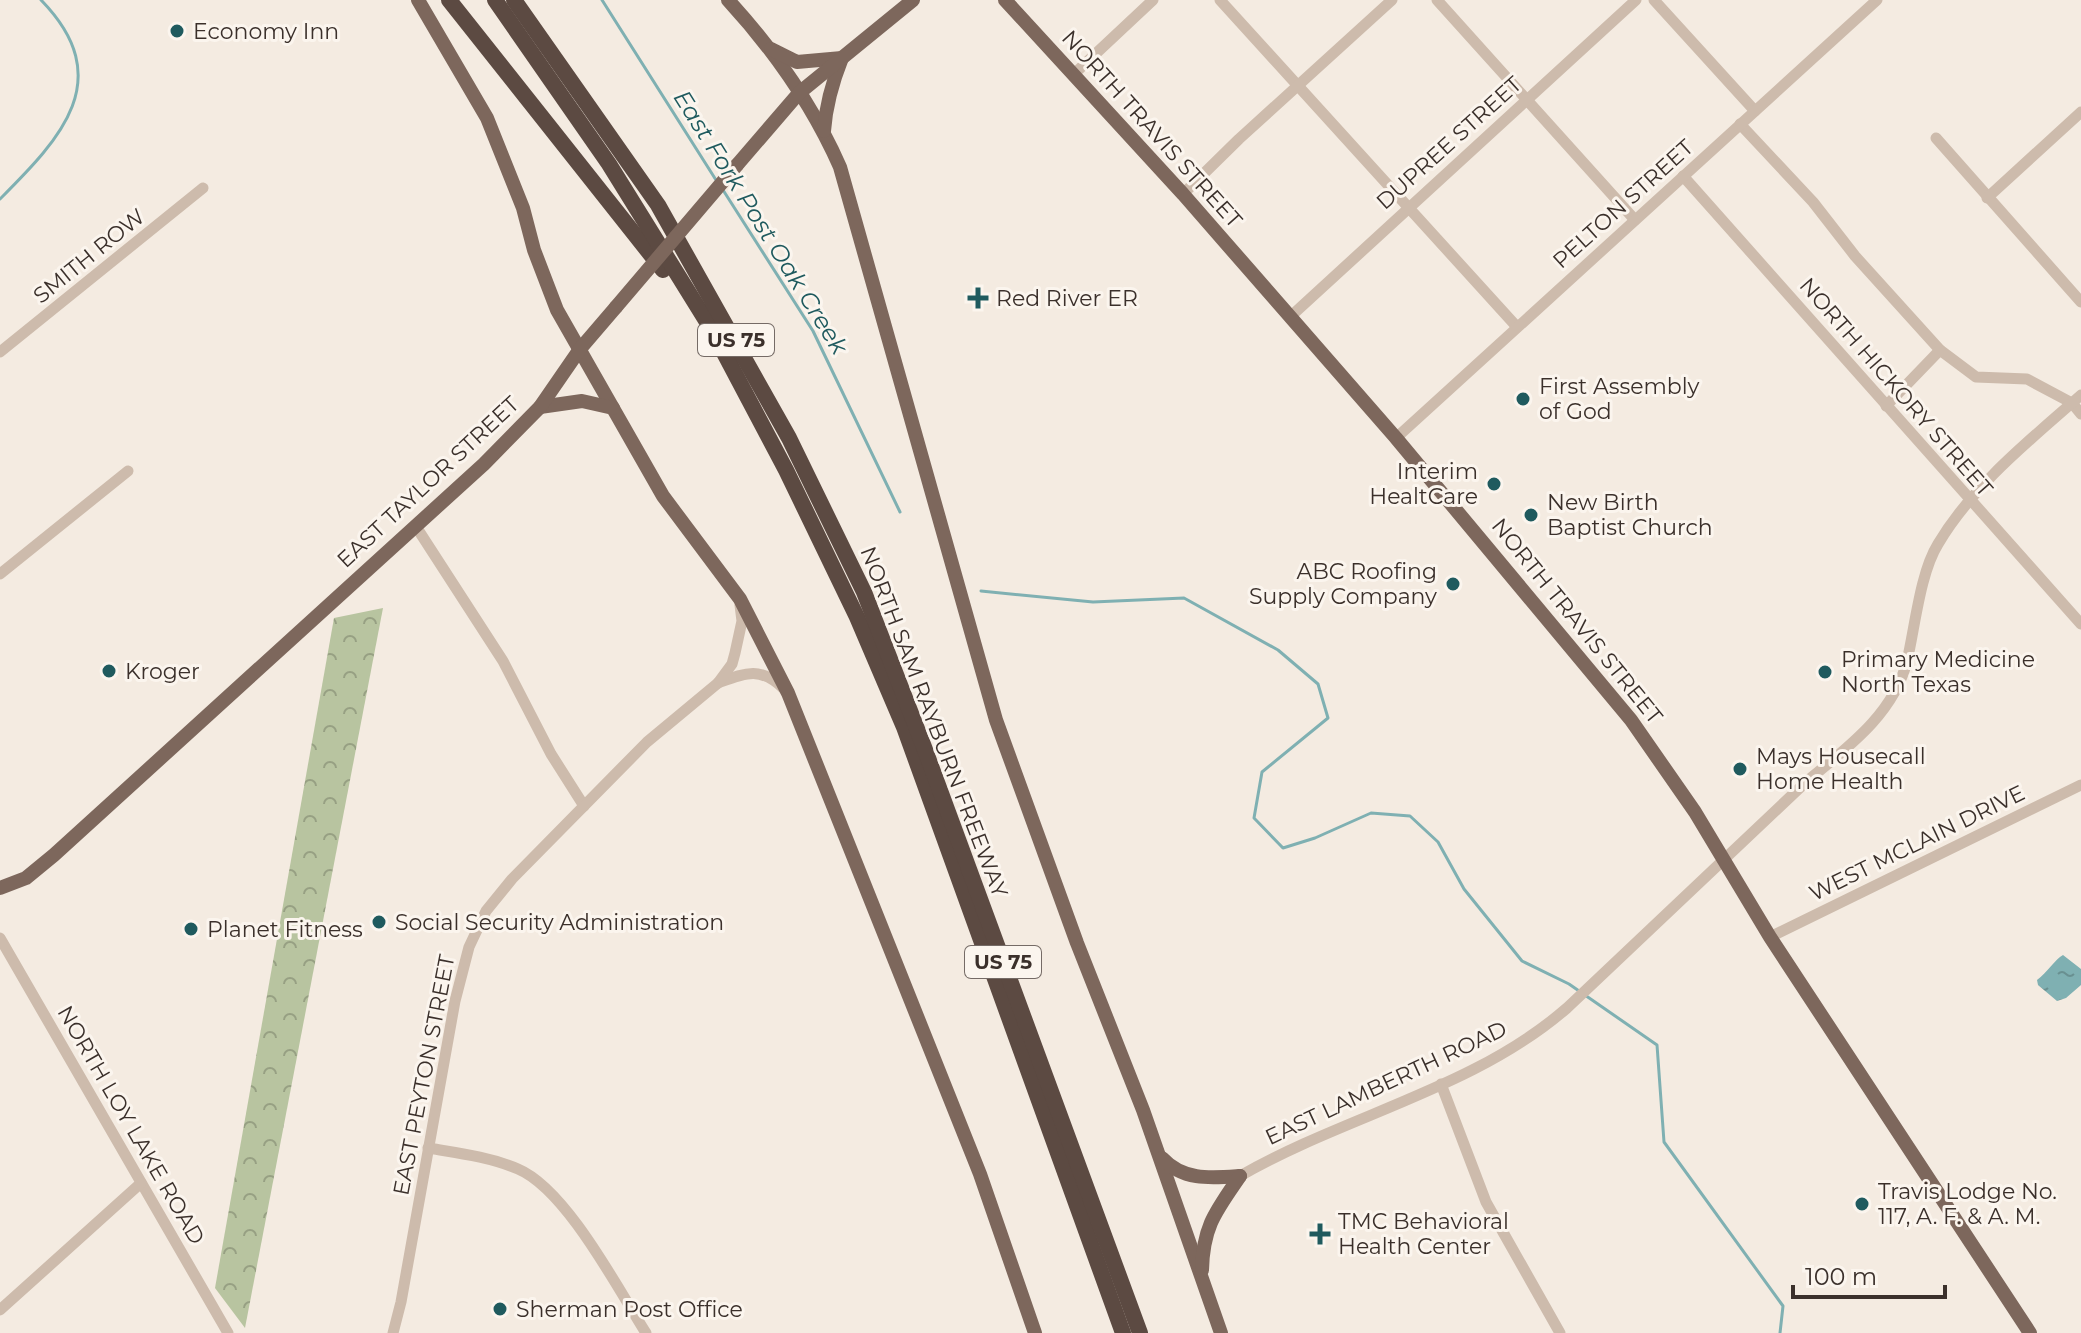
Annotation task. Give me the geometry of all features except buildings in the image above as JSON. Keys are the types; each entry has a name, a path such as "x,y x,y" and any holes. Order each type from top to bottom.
{"highway":[{"path":"449,0 712,330"},
{"name":"NORTH SAM RAYBURN FREEWAY","path":"495,0 609,164 712,330 786,470 857,617 904,727 1123,1333"},
{"name":"NORTH SAM RAYBURN FREEWAY","path":"514,0 658,205 789,438 864,592 1140,1333"}],"main road":[{"path":"418,0 487,118 523,208 547,286 580,349 663,496 740,599 788,693 980,1174 1035,1333"},
{"path":"728,0 767,47 799,93 824,131 840,167 996,720 1077,943 1159,1154 1221,1333"},
{"name":"EAST TAYLOR STREET","path":"0,888 26,878 54,855 484,464 540,407 580,349 799,93 913,0"},
{"name":"NORTH TRAVIS STREET","path":"1005,0 1183,194 1396,438 1631,720 1695,812 1770,937 2030,1333"},
{"path":"767,47 797,62 842,58 825,106 824,131"},
{"path":"540,407 582,401 613,408"},
{"path":"1159,1154 1174,1170 1193,1176 1240,1176"},
{"path":"1202,1282 1204,1234 1214,1213 1240,1176"},
{"path":"1023,1302 1023,1333"}],"street":[{"path":"1074,74 1153,0"},
{"path":"1220,0 1517,327"},
{"path":"1183,194 1392,0"},
{"path":"1437,0 1635,220"},
{"name":"DUPREE STREET","path":"1290,317 1636,0"},
{"path":"1654,0 1755,111"},
{"name":"PELTON STREET","path":"1396,438 1877,0"},
{"path":"1987,198 2081,112"},
{"path":"1740,124 1813,202 1855,256 1940,350 1976,377 2027,379 2076,399 2081,414"},
{"path":"1936,138 2081,302"},
{"name":"NORTH HICKORY STREET","path":"1683,176 2081,624"},
{"name":"SMITH ROW","path":"0,352 203,188"},
{"path":"1886,406 1940,350"},
{"name":"EAST LAMBERTH ROAD","path":"1240,1176 1283,1151 1441,1084 1509,1051 1540,1031 1807,781 1848,747 1884,709 1902,677 1936,547 1967,499 2076,399"},
{"path":"0,574 128,471"},
{"path":"415,525 503,661 551,754 584,806"},
{"name":"EAST PEYTON STREET","path":"393,1333 455,1001 469,947 486,911 647,742 718,683 732,664 739,640 742,621 740,599"},
{"name":"EAST PEYTON STREET","path":"718,683 744,674 759,673 772,678 788,693"},
{"name":"WEST MCLAIN DRIVE","path":"1770,937 2081,785"},
{"name":"NORTH LOY LAKE ROAD","path":"0,938 228,1333"},
{"path":"1441,1084 1486,1202 1560,1333"},
{"path":"428,1148 521,1170 542,1186 570,1214 646,1333"},
{"path":"0,1310 141,1183"}],"green space":[{"path":"383,608 245,1328 215,1288 334,618"}],"water":[{"path":"2063,955 2081,969 2081,985 2066,998 2057,1001 2038,985 2037,980"}],"waterway":[{"path":"0,199 60,130 72,106 78,82 76,56 64,29 41,0"},
{"name":"East Fork Post Oak Creek","path":"602,0 716,180"},
{"name":"East Fork Post Oak Creek","path":"723,190 813,331 900,512"},
{"name":"East Fork Post Oak Creek","path":"981,591 1093,602 1184,598 1278,650 1318,684 1328,718 1262,772 1254,818 1283,848 1315,838 1371,813 1410,816 1438,842 1464,889 1522,961 1569,984 1657,1045 1664,1142 1783,1306 1780,1333"}],"place":[{"name":"Economy Inn","path":"177,31"},
{"name":"Red River ER","path":"978,298"},
{"name":"First Assembly of God","path":"1523,399"},
{"name":"Interim HealtCare","path":"1494,484"},
{"name":"New Birth Baptist Church","path":"1531,515"},
{"name":"ABC Roofing Supply Company","path":"1453,584"},
{"name":"Kroger","path":"109,671"},
{"name":"Primary Medicine North Texas","path":"1825,672"},
{"name":"Mays Housecall Home Health","path":"1740,769"},
{"name":"Social Security Administration","path":"379,922"},
{"name":"Planet Fitness","path":"191,929"},
{"name":"Travis Lodge No. 117, A. F. & A. M.","path":"1862,1204"},
{"name":"TMC Behavioral Health Center","path":"1320,1234"},
{"name":"Sherman Post Office","path":"500,1309"}]}
